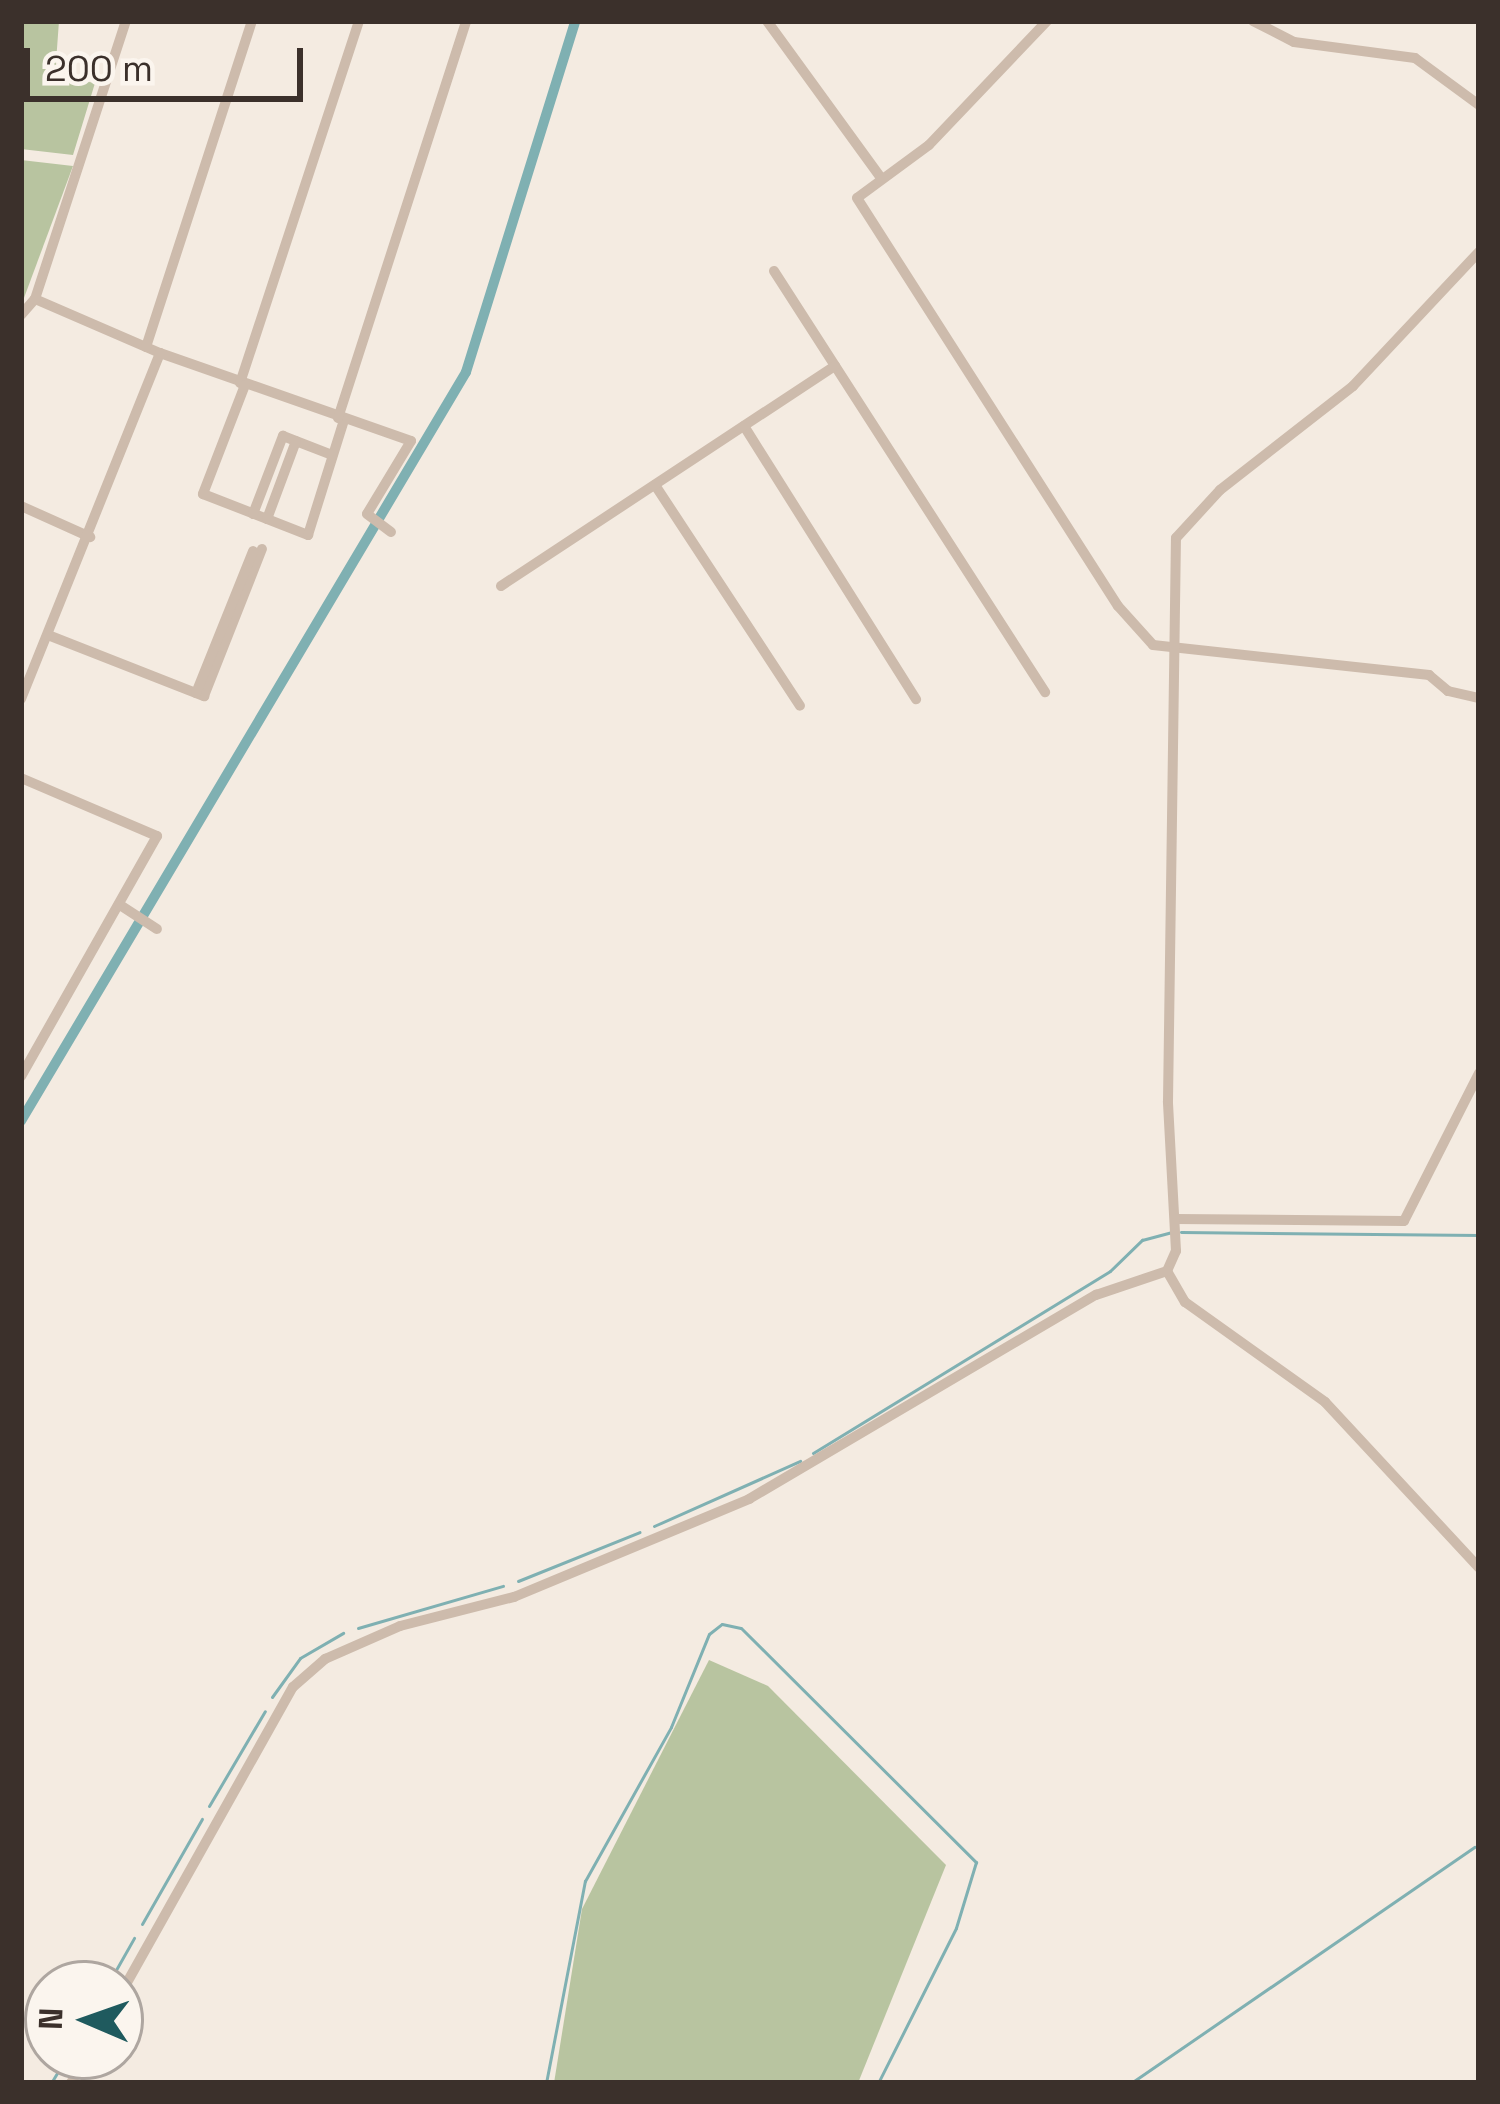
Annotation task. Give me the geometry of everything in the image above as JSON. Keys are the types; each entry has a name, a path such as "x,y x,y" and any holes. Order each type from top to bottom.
{"street":[{"path":"21,315 35,298 126,21"},
{"path":"146,347 252,21"},
{"path":"359,21 203,494 308,535 466,21"},
{"path":"1047,21 929,145 857,198 1118,606 1154,644 1429,676 1448,691 1479,698"},
{"path":"1253,21 1294,42 1415,58 1479,103"},
{"path":"771,22 882,179"},
{"path":"1479,252 1353,386 1220,490 1176,538 1168,1101 1175,1227 1167,1271 1185,1302 1325,1402 1479,1568"},
{"path":"774,271 1046,692"},
{"path":"35,298 160,353 411,442 367,514 391,532"},
{"path":"21,698 160,353"},
{"path":"500,586 835,366"},
{"path":"744,426 916,699"},
{"path":"253,514 283,436 332,455"},
{"path":"267,519 296,441"},
{"path":"655,484 800,706"},
{"path":"21,506 90,536"},
{"path":"48,635 204,696 258,550"},
{"path":"21,778 157,836 21,1076"},
{"path":"120,905 157,929"},
{"path":"1175,1227 1404,1221 1479,1073"},
{"path":"140,1960 293,1687 325,1659 400,1626 514,1597 749,1499 1096,1294 1167,1271"}],"green space":[{"path":"21,21 59,21 55,76 95,83 73,155 21,149"},
{"path":"21,160 73,166 21,306"},
{"path":"709,1660 768,1686 946,1865 858,2083 554,2083 582,1909"}],"waterway":[{"path":"21,1121 466,372 575,21"},
{"path":"813,1453 1110,1271 1142,1240 1171,1232"},
{"path":"1181,1232 1479,1235"},
{"path":"654,1526 800,1461"},
{"path":"518,1581 640,1532"},
{"path":"358,1628 503,1586"},
{"path":"546,2083 585,1881 671,1727 709,1634 722,1624 741,1628 976,1862 956,1928 878,2083"},
{"path":"272,1697 300,1658 343,1633"},
{"path":"209,1806 265,1711"},
{"path":"142,1924 202,1819"},
{"path":"1131,2083 1475,1847"},
{"path":"122,1960 134,1938"}]}
